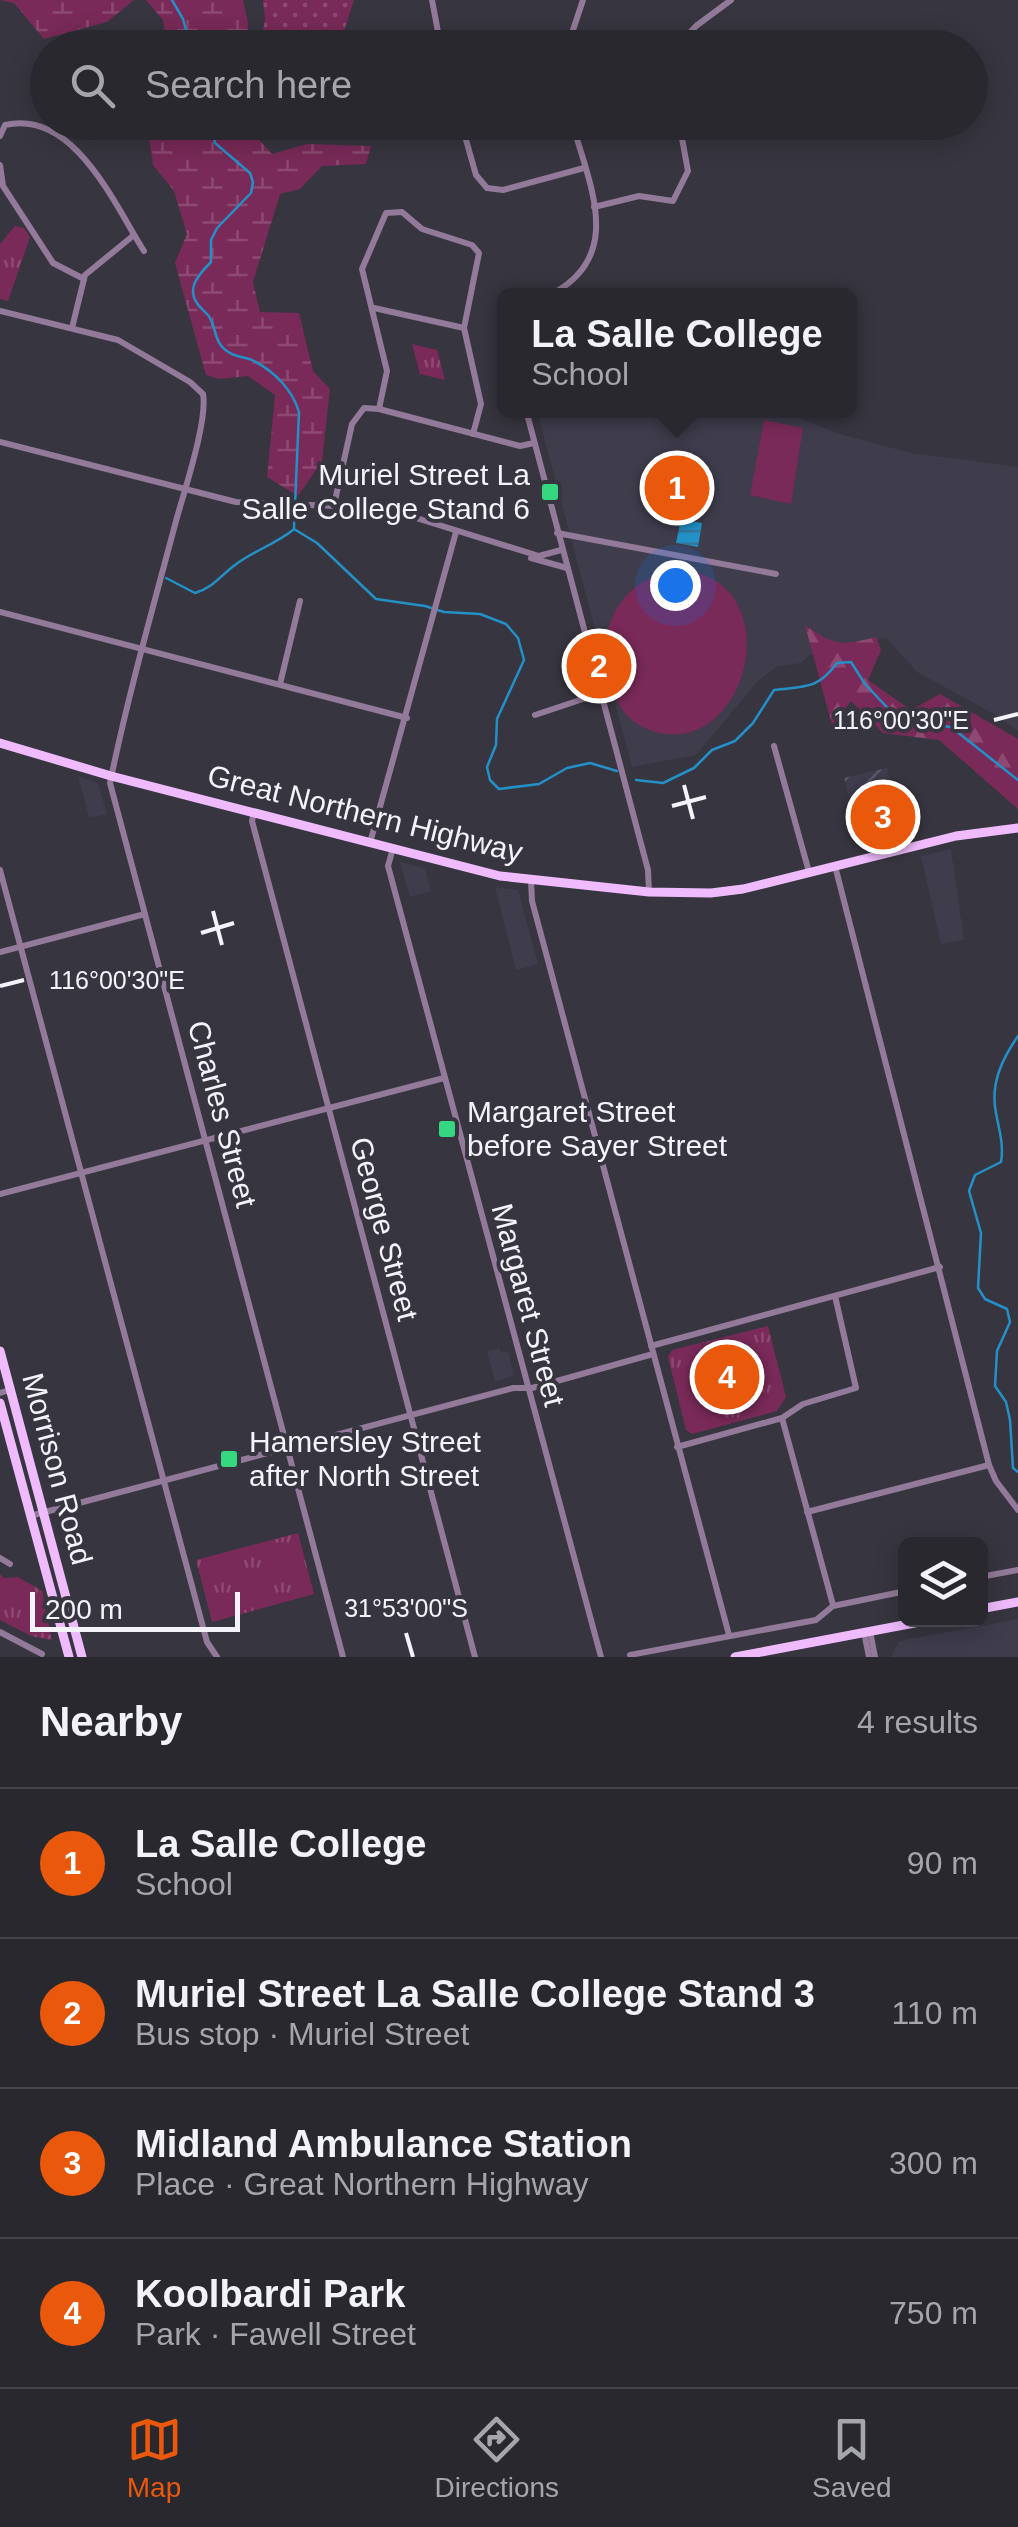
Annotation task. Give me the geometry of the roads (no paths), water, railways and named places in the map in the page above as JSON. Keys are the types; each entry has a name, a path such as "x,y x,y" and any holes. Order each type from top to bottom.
{"main road":[{"name":"Great Northern Highway","path":"0,743 112,776 500,876 649,892 711,893 956,836 1018,828"},
{"name":"Morrison Road","path":"0,1351 5,1392 82,1657"},
{"name":"Morrison Road","path":"0,1403 65,1654"},
{"path":"988,1608 1018,1602"},
{"path":"735,1657 898,1626"},
{"path":"75,1632 90,1657"}],"street":[{"path":"432,0 438,30"},
{"path":"573,30 583,0"},
{"path":"692,30 732,0"},
{"path":"0,136 5,125 30,125"},
{"path":"67,140 82,156 144,251"},
{"path":"466,140 476,175 487,188 503,190 584,168"},
{"path":"563,288 586,267 595,250 594,207 577,140"},
{"path":"594,207 638,196 673,200 688,171 684,140"},
{"path":"0,165 3,186 53,263 84,280"},
{"path":"379,408 387,371 362,269 386,213 402,212 422,230 472,245 479,253 464,328 480,404 473,434"},
{"path":"0,311 72,328 89,271 134,235"},
{"path":"374,308 464,328"},
{"name":"Charles Street","path":"72,328 118,340 190,382 202,394 204,408 110,784 342,1657"},
{"path":"334,505 347,441 359,412 379,408 520,446 534,444"},
{"path":"528,418 648,870 649,892"},
{"path":"0,442 236,502 384,508 516,551 539,556 561,550"},
{"path":"370,843 456,532"},
{"path":"558,534 776,574"},
{"path":"516,551 566,568"},
{"path":"280,684 300,601"},
{"path":"0,612 406,718"},
{"path":"536,715 601,694"},
{"path":"774,746 809,872"},
{"name":"George Street","path":"254,812 252,821 475,1657"},
{"name":"Margaret Street","path":"394,848 388,866 601,1657"},
{"path":"835,866 989,1465 996,1482 1018,1510"},
{"path":"0,870 208,1642 217,1657"},
{"path":"531,881 532,901 729,1634"},
{"path":"0,952 145,914"},
{"path":"0,1194 444,1078"},
{"path":"30,1516 513,1388 526,1388 940,1267"},
{"path":"677,1446 782,1418 803,1404 856,1388 835,1296"},
{"path":"782,1418 833,1606"},
{"path":"808,1512 989,1465"},
{"path":"0,1558 10,1564"},
{"path":"988,1576 1018,1570"},
{"path":"630,1655 816,1620 833,1606 898,1594"},
{"path":"0,1632 42,1654"},
{"path":"867,1632 872,1657"}],"water":[{"path":"681,519 702,523 698,547 676,543"}],"waterway":[{"path":"172,0 186,30"},
{"path":"214,140 250,173 253,182 251,193 217,228 211,240 211,262 197,278 193,296 210,318 222,346 268,370 287,388 296,404 299,412 294,528"},
{"path":"294,529 317,543 376,599 444,612 480,614 506,624 518,638 524,660 497,719 496,745 487,767 490,780 499,789 539,784 567,768 590,763 617,771"},
{"path":"166,578 195,593 202,591 242,560 293,530"},
{"path":"636,780 663,783 694,768 712,750 735,741 753,723 774,690 810,685 837,663 851,662 865,684 899,720 951,727 1018,780"},
{"path":"1018,1036 996,1082 1001,1162 975,1175 969,1191 981,1233 978,1288 985,1299 1007,1309 1010,1322 997,1351 995,1386 1006,1402 1013,1468 1018,1472"}],"place":[{"name":"La Salle College","path":"677,488"},
{"name":"Muriel Street La Salle College Stand 6","path":"550,492"},
{"name":"Muriel Street La Salle College Stand 3","path":"599,666"},
{"name":"Midland Ambulance Station","path":"883,817"},
{"name":"Margaret Street before Sayer Street","path":"447,1129"},
{"name":"Koolbardi Park","path":"727,1377"},
{"name":"Hamersley Street after North Street","path":"229,1459"}]}
